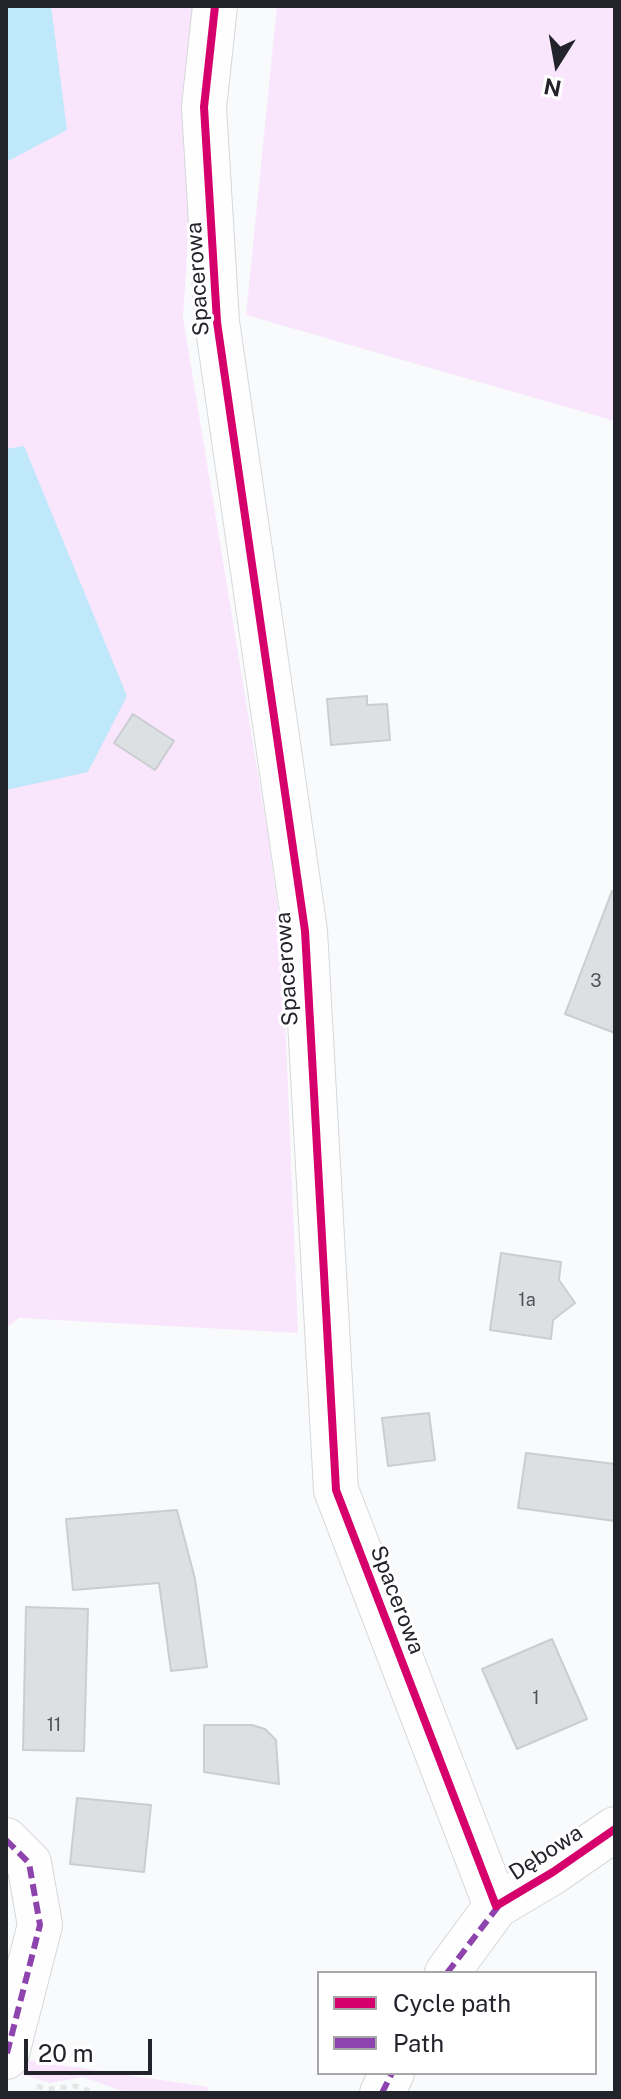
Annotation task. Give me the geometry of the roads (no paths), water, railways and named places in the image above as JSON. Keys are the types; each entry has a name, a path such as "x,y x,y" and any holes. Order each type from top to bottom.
{"street":[{"name":"Spacerowa","path":"215,6 204,107 217,322 305,931 336,1490 496,1906"},
{"name":"Dębowa","path":"448,1971 496,1906 553,1872 615,1829"},
{"path":"6,1840 29,1863 40,1925 20,2071"},
{"path":"382,2093 391,2075"}],"water":[{"path":"6,6 51,6 67,130 6,162"},
{"path":"24,446 127,696 88,772 6,790 6,449"}]}
